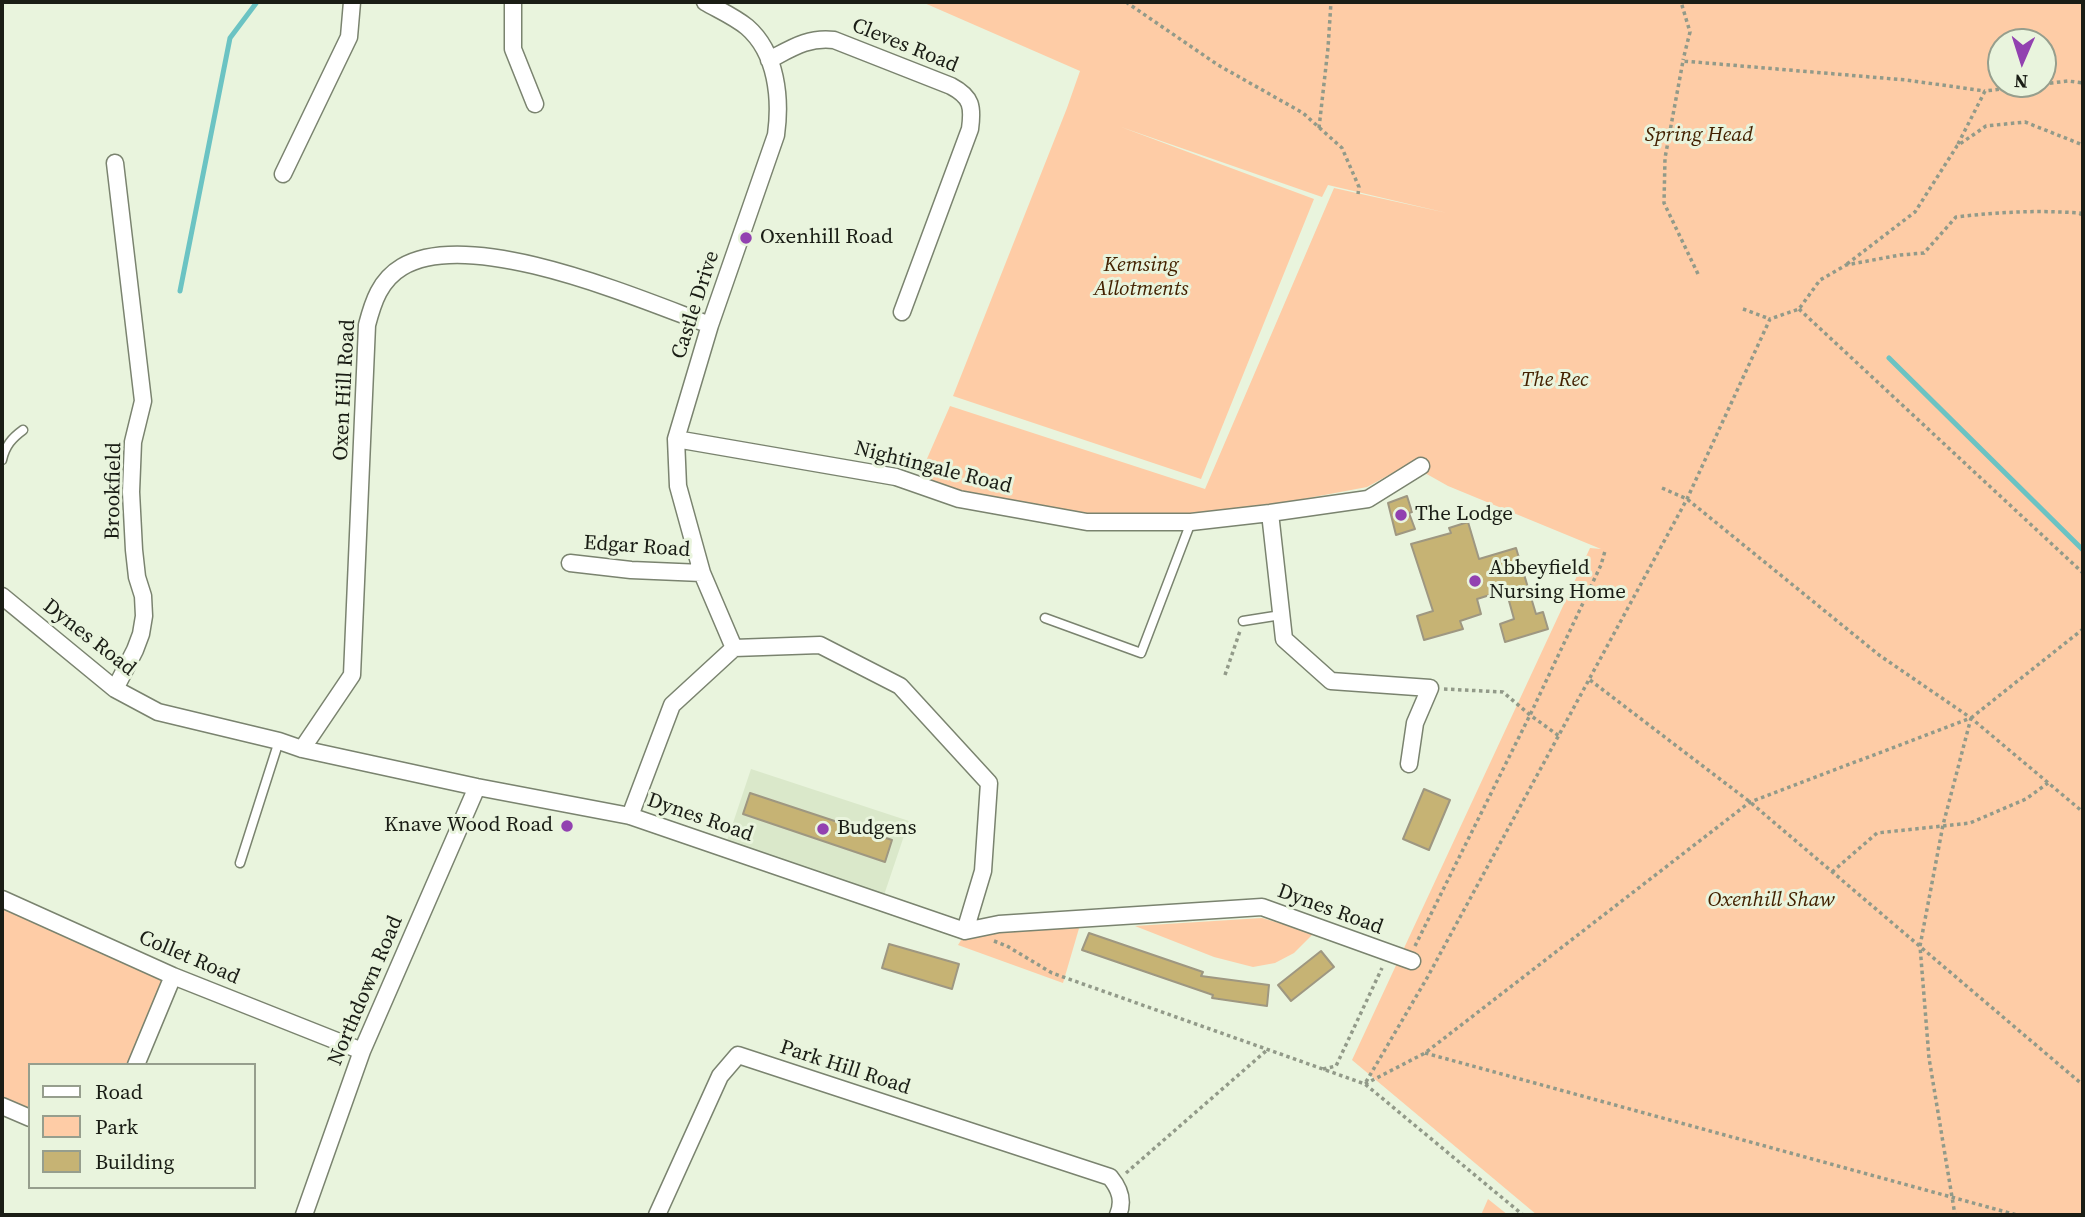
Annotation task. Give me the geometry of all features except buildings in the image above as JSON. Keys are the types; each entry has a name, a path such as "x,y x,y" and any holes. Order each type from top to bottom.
{"street":[{"path":"283,174 349,37 352,2"},
{"path":"513,2 513,49 535,104"},
{"name":"Castle Drive","path":"705,2 748,27 760,42 769,60 779,104 776,135 710,325 677,439 678,486 702,573 733,648"},
{"name":"Cleves Road","path":"769,60 792,47 818,38 834,40 951,86 965,95 970,103 970,130 902,312"},
{"name":"Brookfield","path":"115,163 143,401 133,442 131,492 137,577 143,596 144,615 135,650 115,689"},
{"name":"Oxen Hill Road","path":"302,749 352,675 367,325 378,292 386,280 400,268 430,256 476,256 518,262 583,278 710,325"},
{"name":"Nightingale Road","path":"677,439 895,477 959,499 1087,522 1191,522 1368,499 1421,466"},
{"path":"1270,513 1284,639 1331,681 1430,688 1415,723 1409,764"},
{"name":"Edgar Road","path":"570,563 631,570 702,573"},
{"name":"Dynes Road","path":"2,596 115,689 158,712 302,749 477,787 630,816 965,931 999,924 1262,907 1410,961"},
{"path":"630,816 672,705 733,648 820,645 900,686 989,783 983,871 965,931"},
{"name":"Northdown Road","path":"303,1215 362,1051 477,787"},
{"name":"Collet Road","path":"2,898 173,976 362,1051"},
{"path":"137,1063 173,976"},
{"name":"Park Hill Road","path":"657,1215 720,1076 738,1055 1112,1180"},
{"path":"2,1106 28,1117"},
{"path":"1112,1180 1122,1200 1118,1215"}],"lane":[{"path":"2,460 3,452 11,440 23,430"},
{"path":"1045,618 1141,653 1191,522"},
{"path":"1243,621 1281,615"},
{"path":"240,863 279,741"}],"path":[{"path":"1126,2 1218,65 1303,113 1342,148 1359,187 1358,194"},
{"path":"1319,128 1331,2"},
{"path":"1677,2 1681,2 1690,32 1665,158 1664,203 1698,274"},
{"path":"1683,61 1906,80 1986,91 1957,146 1916,212 1846,265 1820,280 1799,309 1770,319 1743,309"},
{"path":"2057,82 2083,83"},
{"path":"1957,146 1986,127 2025,122 2083,145"},
{"path":"1846,265 1924,253 1956,217 2007,211 2049,211 2080,214 2083,218"},
{"path":"1799,309 2083,573"},
{"path":"1365,1084 1427,978 1687,499 1770,319"},
{"path":"1662,488 1687,499 1880,655 1971,718 2083,812"},
{"path":"1410,961 1530,715 1601,565 1605,551"},
{"path":"1224,675 1243,621"},
{"path":"1365,1084 1425,1053 1750,802 1971,718 2083,629"},
{"path":"1590,680 1750,802 2083,1085"},
{"path":"1430,688 1503,692 1559,736"},
{"path":"1955,1215 1929,1058 1920,946 1942,825 1971,718"},
{"path":"1832,872 1877,833 1970,823 2026,799 2049,783"},
{"path":"965,931 1007,946 1052,973 1365,1084 1523,1215"},
{"path":"1321,1069 1336,1066 1389,953"},
{"path":"1112,1180 1267,1050"},
{"path":"1425,1053 2017,1215"}],"shaded area":[{"path":"751,769 909,821 883,898 726,844"}],"green space":[{"path":"922,2 2083,2 2083,1215 1537,1215 1352,1060 1590,548 1601,549 1448,486 1409,464 1367,487 1271,505 1181,515 1080,513 960,492 919,477 950,406 1205,489 1334,188 1447,213 1328,185 1322,197 1121,127 1314,199 1201,479 953,396 1080,71"},
{"path":"2,905 166,981 132,1063 28,1063 28,1112 2,1101"},
{"path":"1262,918 1314,933 1294,953 1275,963 1253,967 1214,957 1135,926"},
{"path":"1080,925 1063,983 958,945 963,937 998,930"},
{"path":"1488,1199 1508,1215 1481,1215"}],"waterway":[{"path":"180,291 230,38 257,2"},
{"path":"1889,358 2083,550"}],"place":[{"name":"Oxenhill Road","path":"746,238"},
{"name":"The Lodge","path":"1401,515"},
{"name":"Abbeyfield Nursing Home","path":"1475,581"},
{"name":"Knave Wood Road","path":"567,826"},
{"name":"Budgens","path":"823,829"}],"park label":[{"name":"Spring Head","path":"1699,136"},
{"name":"Kemsing Allotments","path":"1141,278"},
{"name":"The Rec","path":"1555,381"},
{"name":"Oxenhill Shaw","path":"1771,901"}]}
